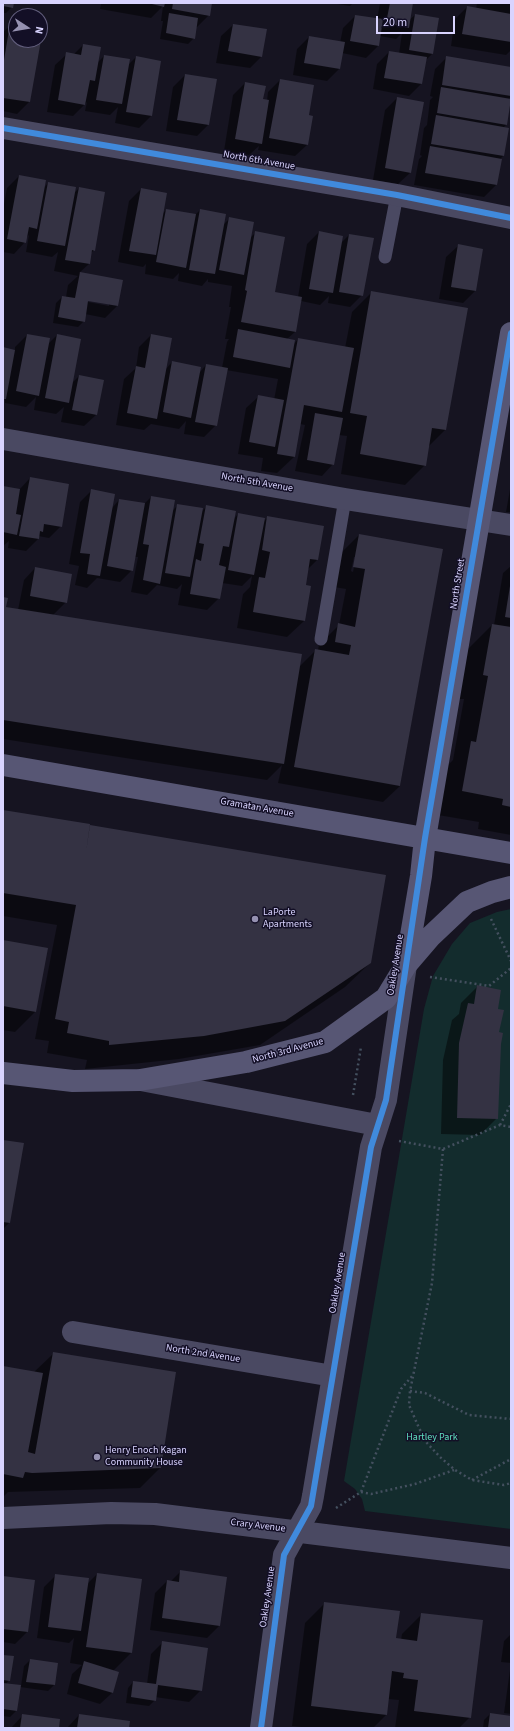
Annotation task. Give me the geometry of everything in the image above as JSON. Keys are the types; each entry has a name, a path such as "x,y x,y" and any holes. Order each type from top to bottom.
{"street":[{"name":"North 6th Avenue","path":"3,128 397,194 511,218"},
{"name":"North Street","path":"426,838 511,333"},
{"name":"North 5th Avenue","path":"3,439 345,499 511,525"},
{"name":"Gramatan Avenue","path":"3,765 511,852"},
{"name":"Oakley Avenue","path":"261,1728 284,1555 311,1506 371,1147 386,1100 426,838"},
{"path":"406,965 430,937 467,902 492,892 511,888"},
{"name":"North 3rd Avenue","path":"3,1072 73,1081 140,1080 246,1062 325,1042 386,998 406,965"},
{"name":"North 3rd Avenue","path":"140,1080 378,1125"},
{"name":"North 2nd Avenue","path":"73,1332 333,1376"},
{"name":"Crary Avenue","path":"3,1518 155,1514 511,1558"}],"lane":[{"path":"385,257 397,194"},
{"path":"321,639 345,499"}],"path":[{"path":"490,916 511,961"},
{"path":"427,977 489,986 511,968"},
{"path":"353,1100 362,1041"},
{"path":"500,1125 511,1104"},
{"path":"399,1141 443,1149 500,1125 511,1127"},
{"path":"443,1149 432,1283 413,1374 409,1405 427,1443 455,1470 472,1480 504,1485 511,1484"},
{"path":"334,1509 361,1492 401,1389 413,1374"},
{"path":"410,1391 425,1393 470,1415 511,1419"},
{"path":"472,1480 511,1459"},
{"path":"361,1492 371,1494 415,1484 455,1470"}],"green space":[{"name":"Hartley Park","path":"511,909 511,1529 365,1511 362,1499 355,1489 344,1481 424,1009 433,976 452,944 470,923 497,912"}],"building":[{"path":"3,3 14,3 13,8 3,6"},
{"path":"148,3 165,3 164,7"},
{"path":"173,3 212,3 210,16 172,9"},
{"path":"390,3 413,3 409,28 386,23"},
{"path":"467,6 511,14 511,42 462,34"},
{"path":"169,13 198,18 195,39 166,33"},
{"path":"415,14 439,18 433,54 409,50"},
{"path":"355,15 383,19 379,46 350,41"},
{"path":"233,24 267,29 262,57 228,51"},
{"path":"8,36 8,48 40,48 30,102 3,98 3,66"},
{"path":"309,36 345,42 340,69 304,63"},
{"path":"83,44 101,47 95,81 90,80 85,105 58,100 66,52 81,55"},
{"path":"389,51 427,57 422,84 384,78"},
{"path":"104,55 130,59 122,104 96,100"},
{"path":"136,56 161,61 152,116 126,112"},
{"path":"446,56 511,67 511,96 442,85"},
{"path":"185,74 217,79 209,125 177,120"},
{"path":"280,79 314,85 309,115 313,116 308,145 269,138"},
{"path":"245,82 266,86 263,99 269,100 262,144 235,139"},
{"path":"441,87 511,99 507,125 437,113"},
{"path":"397,97 424,102 411,173 385,168"},
{"path":"436,115 509,128 504,156 431,144"},
{"path":"430,146 502,159 497,185 425,173"},
{"path":"19,175 46,180 37,229 29,227 26,243 7,239"},
{"path":"48,182 76,187 65,246 37,241"},
{"path":"79,187 105,192 95,251 92,250 90,264 65,260"},
{"path":"141,188 167,193 156,255 129,251"},
{"path":"166,209 196,214 186,268 156,262"},
{"path":"200,209 226,214 215,274 189,270"},
{"path":"229,217 254,222 244,275 219,270"},
{"path":"255,231 285,237 275,292 302,297 296,332 241,322 247,291 245,290"},
{"path":"319,231 343,236 333,293 309,289"},
{"path":"349,234 374,238 363,296 339,292"},
{"path":"458,244 483,249 476,291 451,287"},
{"path":"80,272 123,280 118,306 88,301 85,322 58,317 62,296 75,298"},
{"path":"371,291 468,308 446,430 432,428 426,466 360,454 367,416 350,413"},
{"path":"238,329 295,340 290,368 233,357"},
{"path":"27,334 50,338 39,396 16,391"},
{"path":"57,334 81,339 69,403 45,398"},
{"path":"151,334 172,338 157,419 127,413 136,366 145,368"},
{"path":"298,338 354,348 342,412 304,405 295,457 277,454"},
{"path":"3,347 15,350 6,399 3,399"},
{"path":"172,361 201,367 191,418 163,412"},
{"path":"206,364 228,368 217,426 195,422"},
{"path":"79,375 104,380 97,415 72,410"},
{"path":"258,395 284,400 275,447 249,442"},
{"path":"315,413 343,418 334,465 307,460"},
{"path":"30,477 69,484 62,527 44,524 43,532 40,531 39,539 19,536"},
{"path":"3,486 20,489 16,514 21,515 17,535 3,532"},
{"path":"91,489 115,494 100,576 87,574 90,554 80,553"},
{"path":"151,496 175,500 160,584 143,580 149,545 143,544"},
{"path":"119,499 145,503 133,571 107,566"},
{"path":"177,504 203,508 190,577 165,573"},
{"path":"206,505 236,511 229,547 223,546 219,565 226,567 220,599 190,594 196,559 201,561 204,544 199,543"},
{"path":"238,513 265,518 254,575 228,570"},
{"path":"267,516 324,526 318,560 310,559 306,585 311,586 305,621 253,612 259,577 265,578 270,552 262,550"},
{"path":"359,534 443,549 400,786 294,767 315,649 349,655 351,645 335,642 338,623 355,627 365,569 353,567"},
{"path":"35,567 72,574 67,603 30,596"},
{"path":"511,586 511,618 505,617"},
{"path":"3,597 8,598 6,607 302,654 284,764 3,720"},
{"path":"492,624 511,627 511,807 502,805 503,799 462,791 471,741 476,742 488,676 483,675"},
{"name":"LaPorte Apartments","path":"3,810 90,824 86,852 90,825 386,875 371,963 285,1021 204,1036 109,1045 109,1041 67,1033 69,1022 55,1019 76,905 3,893"},
{"path":"3,940 48,948 36,1012 3,1006"},
{"path":"477,985 501,990 498,1009 504,1010 499,1032 503,1033 501,1044 498,1119 457,1118 459,1043 468,1003 474,1004"},
{"path":"3,1140 24,1143 10,1223 3,1222"},
{"path":"53,1352 176,1372 161,1468 32,1473 25,1472 23,1478 3,1474 3,1366 43,1373 28,1452 35,1454"},
{"path":"180,1570 227,1577 220,1626 162,1618 167,1580 179,1582"},
{"path":"97,1573 142,1579 132,1653 86,1647"},
{"path":"55,1574 89,1578 81,1631 48,1627"},
{"path":"3,1576 35,1580 28,1632 3,1629"},
{"path":"324,1602 400,1611 396,1638 417,1641 421,1613 483,1620 471,1718 414,1711 418,1680 403,1678 404,1673 392,1671 387,1715 311,1706"},
{"path":"162,1641 208,1648 202,1691 158,1685 156,1701 131,1697 133,1681 156,1684"},
{"path":"3,1655 14,1656 10,1681 3,1680"},
{"path":"30,1659 58,1663 55,1685 26,1682"},
{"path":"84,1661 119,1672 113,1693 78,1683"},
{"path":"3,1683 21,1685 17,1711 3,1709"},
{"path":"490,1713 511,1716 511,1728 488,1728"},
{"path":"22,1714 60,1719 59,1728 20,1728"},
{"path":"79,1714 130,1721 129,1728 77,1728"}],"cycle path":[{"path":"3,128 397,195 511,218"},
{"path":"261,1728 284,1555 311,1506 371,1147 386,1100 425,838 511,333"}],"place":[{"name":"LaPorte Apartments","path":"255,919"},
{"name":"Henry Enoch Kagan Community House","path":"97,1457"}]}
